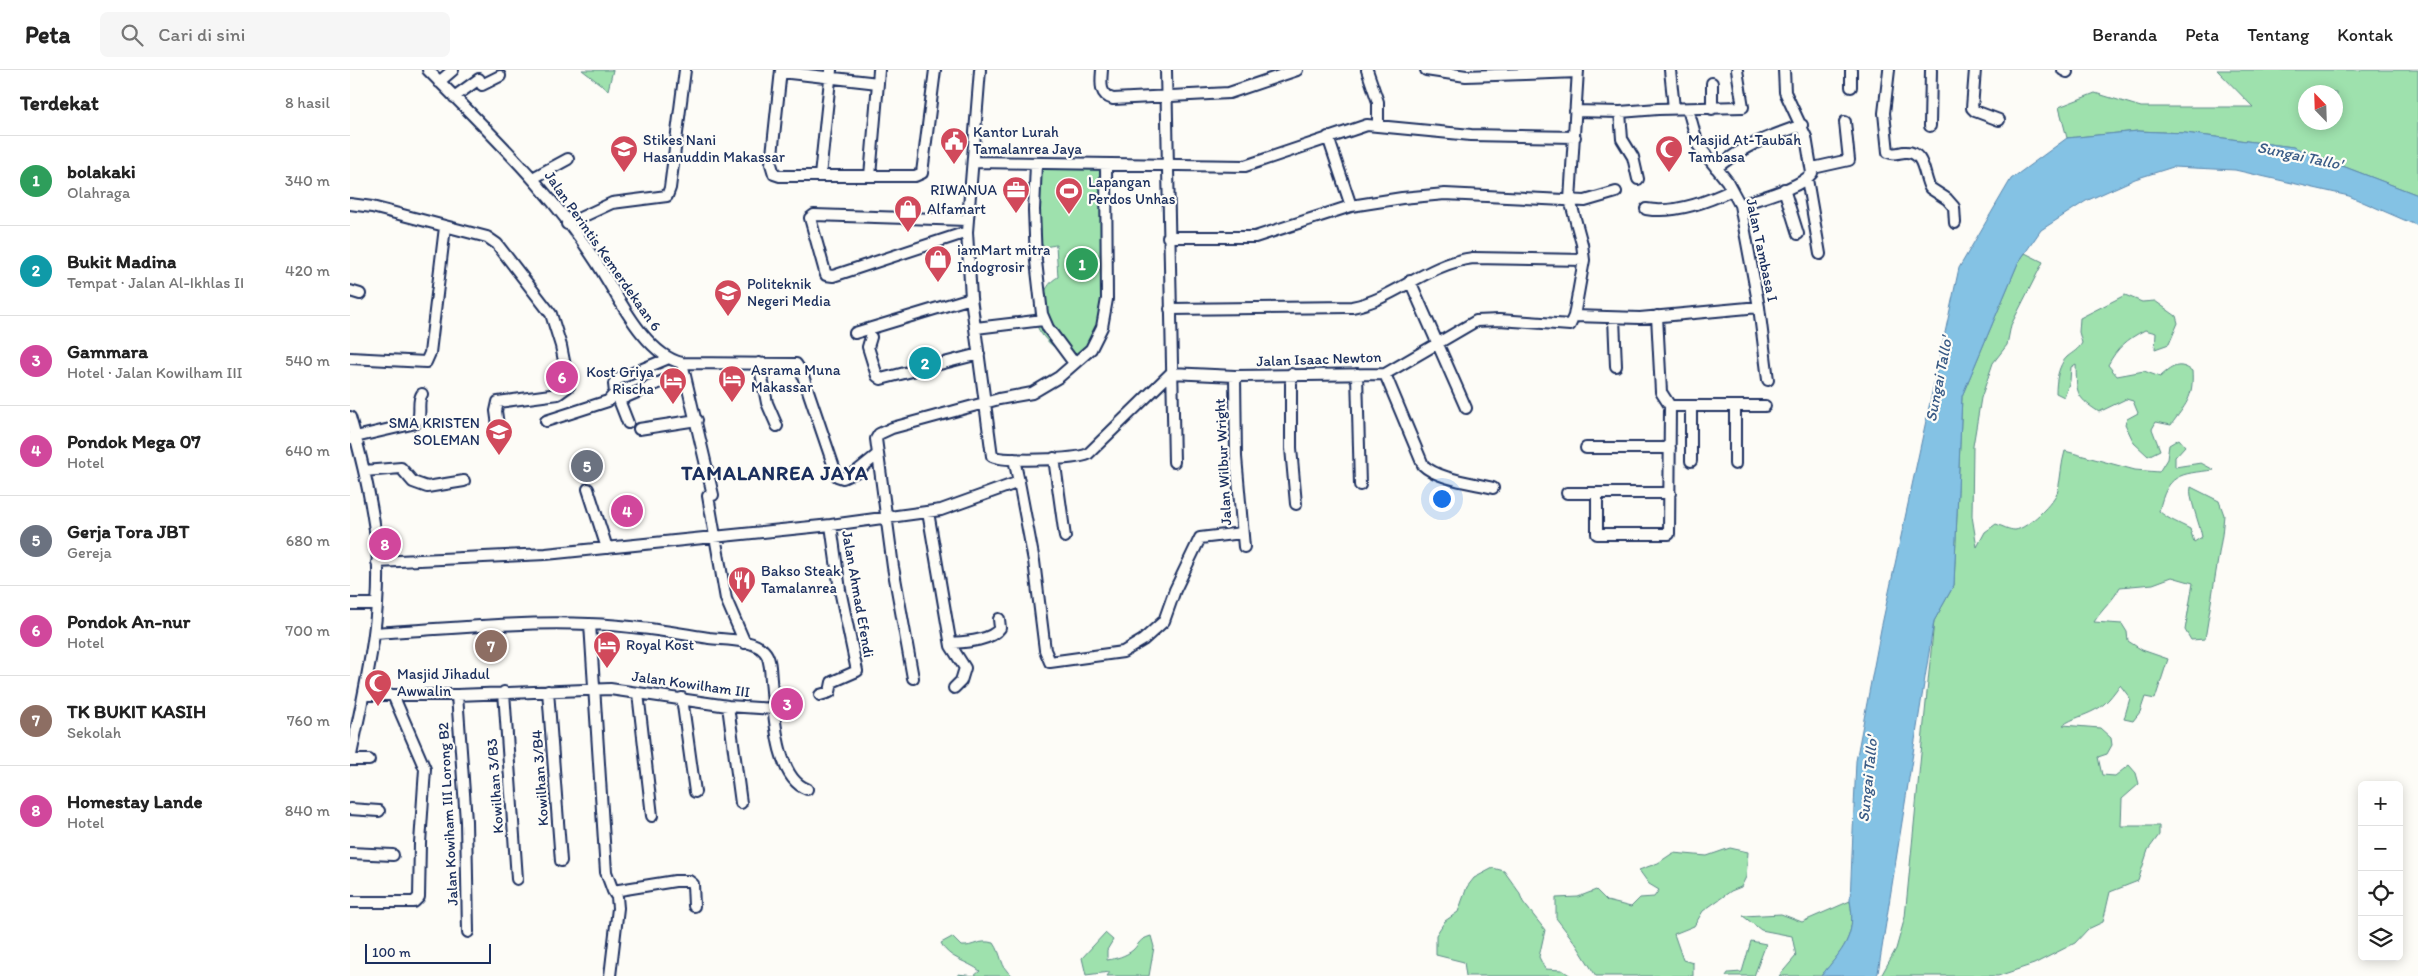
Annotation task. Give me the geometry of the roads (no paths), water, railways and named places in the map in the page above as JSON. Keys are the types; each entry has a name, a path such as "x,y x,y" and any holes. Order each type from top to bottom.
{"street":[{"name":"Jalan Perintis Kemerdekaan 6","path":"428,70 499,140 533,178 600,267 639,330 652,344 683,368 790,362 799,367 839,478 851,475 877,455"},
{"path":"439,82 454,70"},
{"path":"567,224 612,203 666,197 670,188 685,70"},
{"path":"870,176 880,70"},
{"path":"878,82 831,73 781,71 772,169 774,174 780,176 916,176 922,173 935,70"},
{"path":"980,70 967,232 972,298 992,456 1014,459 1077,458 1088,454 1171,373"},
{"path":"1102,70 1102,90 1108,97 1113,99 1229,93 1298,70"},
{"path":"1166,70 1174,462"},
{"path":"1367,70 1378,102 1378,125"},
{"path":"1426,70 1466,76 1578,71 1570,200 1582,244 1584,260 1573,319"},
{"path":"1670,70 1674,108"},
{"path":"1575,111 1620,112 1674,108 1712,109 1743,107 1736,70"},
{"path":"1740,205 1807,179 1813,168 1802,126 1787,99 1784,87 1784,70"},
{"path":"1851,70 1851,87"},
{"path":"1889,70 1884,113 1887,148 1891,154 1911,152 1915,155 1924,167 1930,188 1947,199 1954,207 1955,223"},
{"path":"1930,126 1931,70"},
{"path":"1975,70 1972,108 1975,111 1999,120"},
{"path":"820,176 831,73"},
{"path":"454,97 479,79 482,85 500,76"},
{"path":"1712,83 1712,109"},
{"name":"Jalan Tambasa I","path":"1688,109 1698,145 1732,190 1740,205 1759,307 1768,380"},
{"path":"1620,112 1622,139 1634,157 1638,179"},
{"path":"1813,168 1849,160 1845,122"},
{"path":"974,162 1245,166 1360,126 1378,125 1450,134 1575,137"},
{"path":"1716,168 1740,149 1758,140 1802,126"},
{"path":"1328,137 1351,206"},
{"path":"533,178 568,159"},
{"path":"1036,164 1034,210 1036,261 1043,320 1074,363"},
{"path":"913,678 886,518 876,439 883,431 1032,393 1059,377 1091,349 1102,327 1107,299 1106,164"},
{"path":"1807,179 1820,254"},
{"path":"1784,189 1798,234"},
{"path":"1646,209 1662,211 1684,207 1732,190"},
{"path":"1168,237 1255,237 1351,206 1402,198 1446,194 1585,201 1616,192"},
{"path":"350,204 372,207 487,237 497,244 551,314 561,346 568,386 558,394 498,402 496,411 500,440"},
{"path":"967,220 814,215 810,218 826,275 832,276 967,232"},
{"path":"350,358 378,358 404,363 426,362 430,353 445,227"},
{"path":"1170,309 1352,307 1378,299 1410,281 1447,263 1458,260 1473,258 1584,260"},
{"path":"1410,281 1466,408"},
{"path":"855,333 972,298"},
{"name":"Jalan Isaac Newton","path":"1171,373 1235,376 1385,374 1476,321 1499,320 1567,326 1573,319 1657,316 1759,307"},
{"path":"1597,493 1597,534 1669,534 1670,406 1661,392 1657,316"},
{"path":"1614,318 1616,366"},
{"path":"976,328 1043,320"},
{"path":"871,337 868,347 877,376 881,379 979,354"},
{"path":"546,422 608,401 615,393 614,384 616,380 669,358"},
{"path":"759,363 766,404 776,426"},
{"path":"628,423 619,400 683,368 697,420 713,495 708,496 717,538 726,599 744,643"},
{"path":"1291,374 1291,448 1296,504"},
{"path":"1357,374 1360,485"},
{"path":"1385,374 1423,465 1432,471 1448,477 1493,488"},
{"name":"Jalan Wilbur Wright","path":"1235,376 1236,457 1244,547"},
{"path":"353,437 414,424 419,420 419,402 422,394"},
{"path":"1670,406 1765,406"},
{"path":"1691,406 1691,461"},
{"path":"1735,406 1735,464"},
{"path":"350,417 353,437 364,471 375,536 377,562 374,633 364,695 350,760 369,760"},
{"path":"639,428 697,420"},
{"path":"1586,448 1670,448"},
{"path":"1054,458 1065,537"},
{"path":"1014,459 1034,561 1045,650 1050,662 1115,654 1135,646 1164,621 1175,590 1200,538 1242,533"},
{"path":"364,471 401,468 413,482 427,487 464,481"},
{"path":"377,562 546,554 831,525 942,510 1019,482"},
{"path":"588,489 607,548"},
{"path":"1567,493 1670,493"},
{"path":"928,512 951,643 954,654 965,668 961,681 954,688"},
{"name":"Jalan Ahmad Efendi","path":"820,695 830,692 832,682 855,673 857,668 840,590 831,525"},
{"path":"350,604 376,604"},
{"path":"951,643 976,640 996,633 1000,628 999,619"},
{"path":"590,624 606,872 613,892 617,897 618,908 610,976"},
{"path":"374,633 590,624 744,643 759,647 766,654 784,763 793,781 798,786 807,789"},
{"name":"Jalan Kowilham III","path":"364,695 457,695 610,689 728,706 774,709"},
{"name":"Kowilhan 3/B4","path":"548,691 561,862"},
{"name":"Kowilhan 3/B3","path":"504,692 517,879"},
{"path":"638,693 652,816"},
{"path":"350,902 410,903 419,899 425,769 393,695"},
{"name":"Jalan Kowiham III Lorong B2","path":"457,695 466,812 468,932"},
{"path":"682,698 695,792"},
{"path":"728,706 741,803"},
{"path":"350,809 379,811"},
{"path":"350,853 393,855"},
{"path":"613,892 675,881 689,881 693,884 694,906"}],"water":[{"name":"Sungai Tallo'","path":"2138,131 2185,133 2293,147 2418,195 2418,226 2349,196 2235,170 2173,167 2135,179 2086,201 2041,230 2018,263 1962,396 1954,585 1934,621 1878,973 1876,976 1821,976 1846,942 1851,924 1850,901 1856,761 1881,629 1959,268 2011,179 2067,138"}],"place":[{"name":"Kantor Lurah Tamalanrea Jaya","path":"954,165"},
{"name":"Stikes Nani Hasanuddin Makassar","path":"624,173"},
{"name":"Masjid At-Taubah Tambasa","path":"1669,173"},
{"name":"RIWANUA","path":"1016,214"},
{"name":"Lapangan Perdos Unhas","path":"1069,215"},
{"name":"Alfamart","path":"908,233"},
{"name":"bolakaki","path":"1082,264"},
{"name":"iamMart mitra Indogrosir","path":"938,283"},
{"name":"Politeknik Negeri Media","path":"728,317"},
{"name":"Bukit Madina","path":"925,363"},
{"name":"Pondok An-nur","path":"562,377"},
{"name":"Asrama Muna Makassar","path":"732,403"},
{"name":"Kost Griya Rischa","path":"673,405"},
{"name":"SMA KRISTEN SOLEMAN","path":"499,456"},
{"name":"Gerja Tora JBT","path":"587,466"},
{"name":"Pondok Mega 07","path":"627,511"},
{"name":"Homestay Lande","path":"385,544"},
{"name":"Bakso Steak Tamalanrea","path":"742,604"},
{"name":"TK BUKIT KASIH","path":"491,646"},
{"name":"Royal Kost","path":"607,669"},
{"name":"Gammara","path":"787,704"},
{"name":"Masjid Jihadul Awwalin","path":"378,707"}],"district":[{"name":"TAMALANREA JAYA","path":"775,473"}]}
